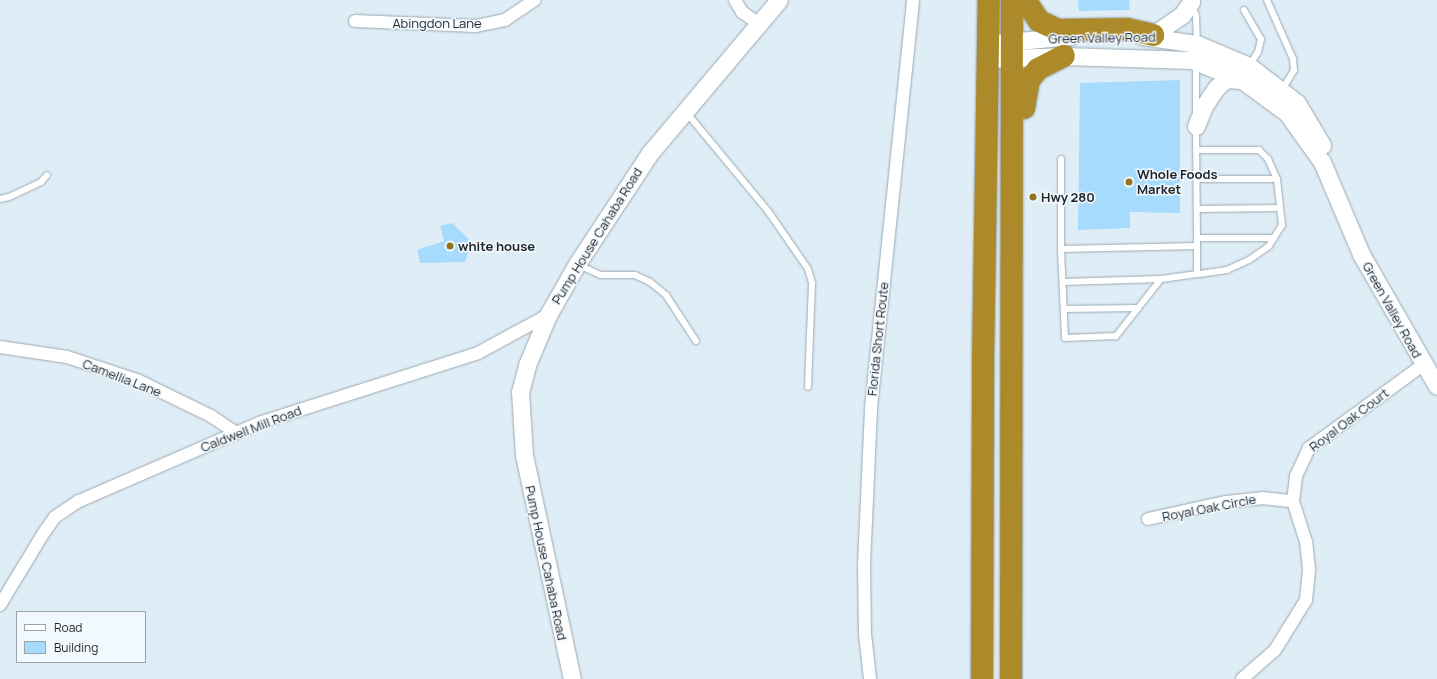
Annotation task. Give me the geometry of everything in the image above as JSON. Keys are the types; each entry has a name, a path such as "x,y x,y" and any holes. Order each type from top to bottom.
{"highway":[{"path":"982,679 983,362 989,0"},
{"path":"1011,679 1012,166 1014,50 1012,0"},
{"path":"1025,0 1039,21 1058,30 1127,29 1153,36"},
{"path":"1012,166 1024,150 1025,99 1029,80 1042,66 1064,56"}],"street":[{"name":"Abingdon Lane","path":"355,22 476,26 505,20 536,0"},
{"path":"735,0 742,12 759,24"},
{"name":"Pump House Cahaba Road","path":"572,679 523,447 520,392 527,365 548,315 577,264 650,153 779,0"},
{"name":"Florida Short Route","path":"870,679 865,634 864,564 871,408 913,0"},
{"path":"1153,36 1182,15 1191,1"},
{"name":"Green Valley Road","path":"1014,50 1067,36 1153,36 1246,73 1281,91 1297,103 1331,159 1361,254"},
{"name":"Green Valley Road","path":"988,51 1014,50 1064,56 1197,53"},
{"path":"1196,126 1204,106 1216,88 1226,80 1246,73"},
{"name":"Green Valley Road","path":"1246,73 1287,113 1322,162 1361,254 1423,365 1437,386"},
{"name":"Caldwell Mill Road","path":"0,605 43,534 56,518 71,506 259,423 478,352 548,315"},
{"name":"Camellia Lane","path":"0,347 67,357 137,380 211,416 236,433"},
{"name":"Royal Oak Court","path":"1242,679 1276,650 1306,600 1308,560 1306,542 1293,501 1296,476 1309,448 1423,365"},
{"name":"Royal Oak Circle","path":"1148,519 1248,499 1262,498 1293,501"}],"lane":[{"path":"1267,0 1293,59 1294,70 1281,91"},
{"path":"1191,1 1196,16 1197,53 1197,274"},
{"path":"1244,10 1261,40 1258,52 1246,73"},
{"path":"685,111 768,211 808,269 812,283 808,387"},
{"path":"1063,282 1161,279 1227,270 1249,260 1274,238 1282,225 1277,179 1268,159 1259,150 1196,150"},
{"path":"1061,159 1061,249 1065,338 1116,336 1161,279"},
{"path":"0,199 9,197 41,182 47,175"},
{"path":"1197,179 1277,179"},
{"path":"1197,209 1280,208"},
{"path":"1197,238 1274,238"},
{"path":"1061,249 1197,246"},
{"path":"577,264 600,274 635,275 650,282 666,295 696,341"},
{"path":"1064,309 1138,308"}],"building":[{"path":"1078,0 1129,0 1130,10 1079,11"},
{"name":"Whole Foods Market","path":"1180,80 1180,213 1130,212 1130,228 1078,230 1080,83"},
{"name":"white house","path":"452,223 472,242 465,262 420,263 417,250 444,241 440,226"}],"place":[{"name":"Whole Foods Market","path":"1129,182"},
{"name":"Hwy 280","path":"1033,197"},
{"name":"white house","path":"450,246"}]}
